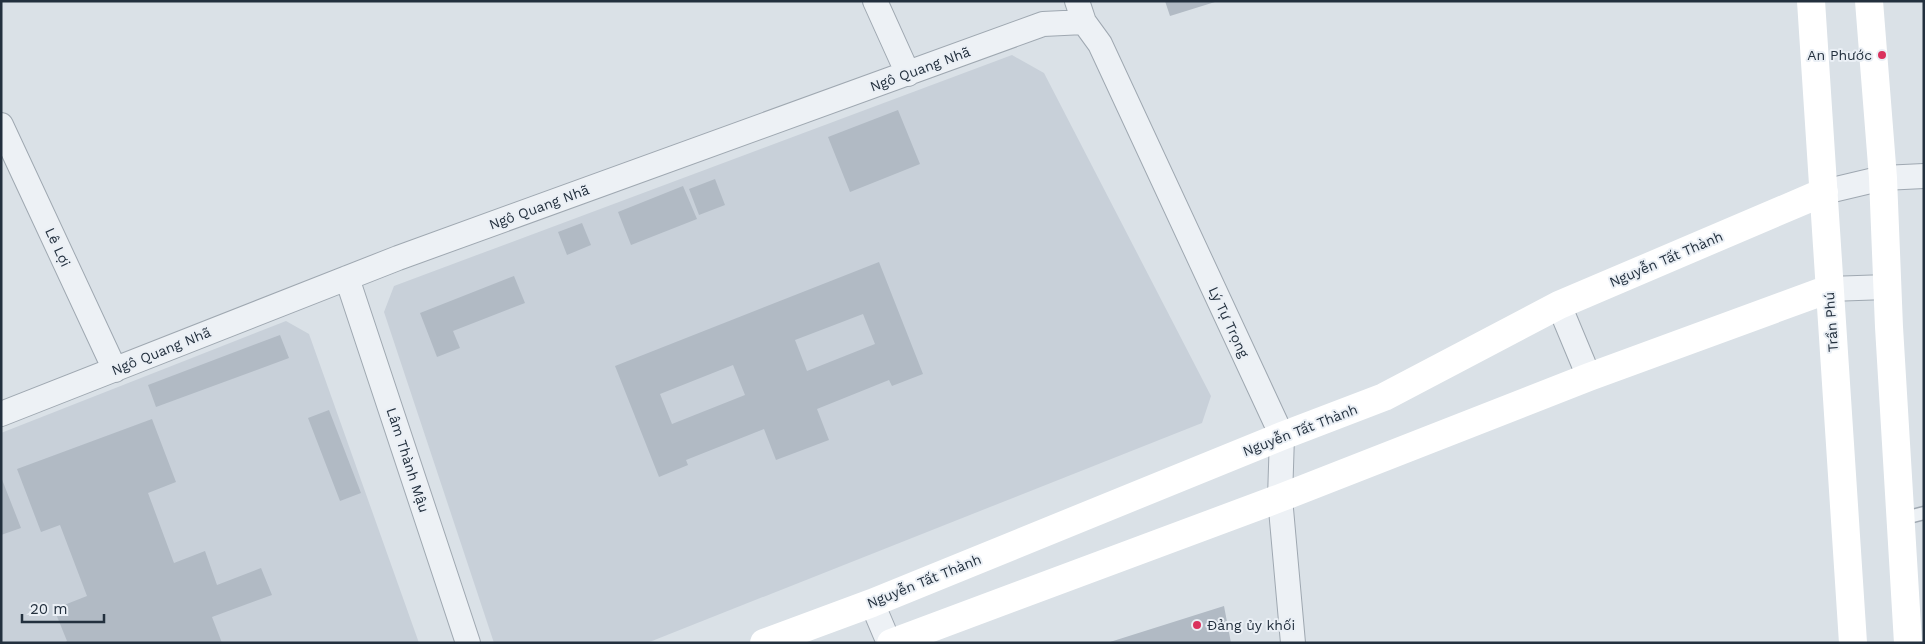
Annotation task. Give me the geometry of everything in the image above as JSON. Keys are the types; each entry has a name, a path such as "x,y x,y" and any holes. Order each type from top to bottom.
{"street":[{"path":"875,1 908,74"},
{"name":"Trần Phú","path":"1811,1 1853,643"},
{"path":"1869,1 1883,178 1887,287 1912,516 1913,642"},
{"name":"Ngô Quang Nhã","path":"1,414 347,278 1080,12"},
{"name":"Lý Tự Trọng","path":"1080,12 1100,44 1282,436 1280,498 1293,643"},
{"name":"Lê Lợi","path":"1,125 115,370"},
{"path":"1824,192 1883,178 1924,176"},
{"name":"Nguyễn Tất Thành","path":"764,643 872,602 1384,396 1559,306 1824,192"},
{"name":"Lâm Thành Mậu","path":"347,278 468,643"},
{"path":"872,602 890,643 1280,498 1589,377 1829,289 1887,287"},
{"path":"1559,306 1589,377"}],"shaded area":[{"path":"1012,55 1044,73 1211,396 1202,423 647,643 494,643 384,312 394,286"},
{"path":"286,321 309,334 419,643 1,643 1,433"}],"building":[{"path":"1165,1 1215,1 1215,2 1170,16"},
{"path":"898,110 920,164 850,192 828,137"},
{"path":"715,179 725,205 699,215 689,189"},
{"path":"683,186 697,219 631,245 618,212"},
{"path":"582,223 591,245 567,255 558,232"},
{"path":"879,262 923,374 892,386 889,380 817,409 829,440 776,460 764,429 686,460 688,465 659,477 615,366","holes":["863,314 875,344 807,371 795,340","733,365 745,395 672,424 660,394"]},
{"path":"514,276 525,303 453,331 460,348 437,357 420,313"},
{"path":"280,335 289,358 156,407 148,385"},
{"path":"329,410 361,493 340,501 308,418"},
{"path":"152,419 176,482 148,493 174,563 205,551 217,585 261,568 272,595 212,617 222,643 64,643 67,641 54,609 87,596 60,525 41,532 17,469"},
{"path":"1,477 21,528 1,535"},
{"name":"Đảng ủy khối","path":"1224,606 1231,643 1110,643 1110,642"}],"place":[{"name":"An Phước","path":"1882,55"},
{"name":"Đảng ủy khối","path":"1197,625"}]}
